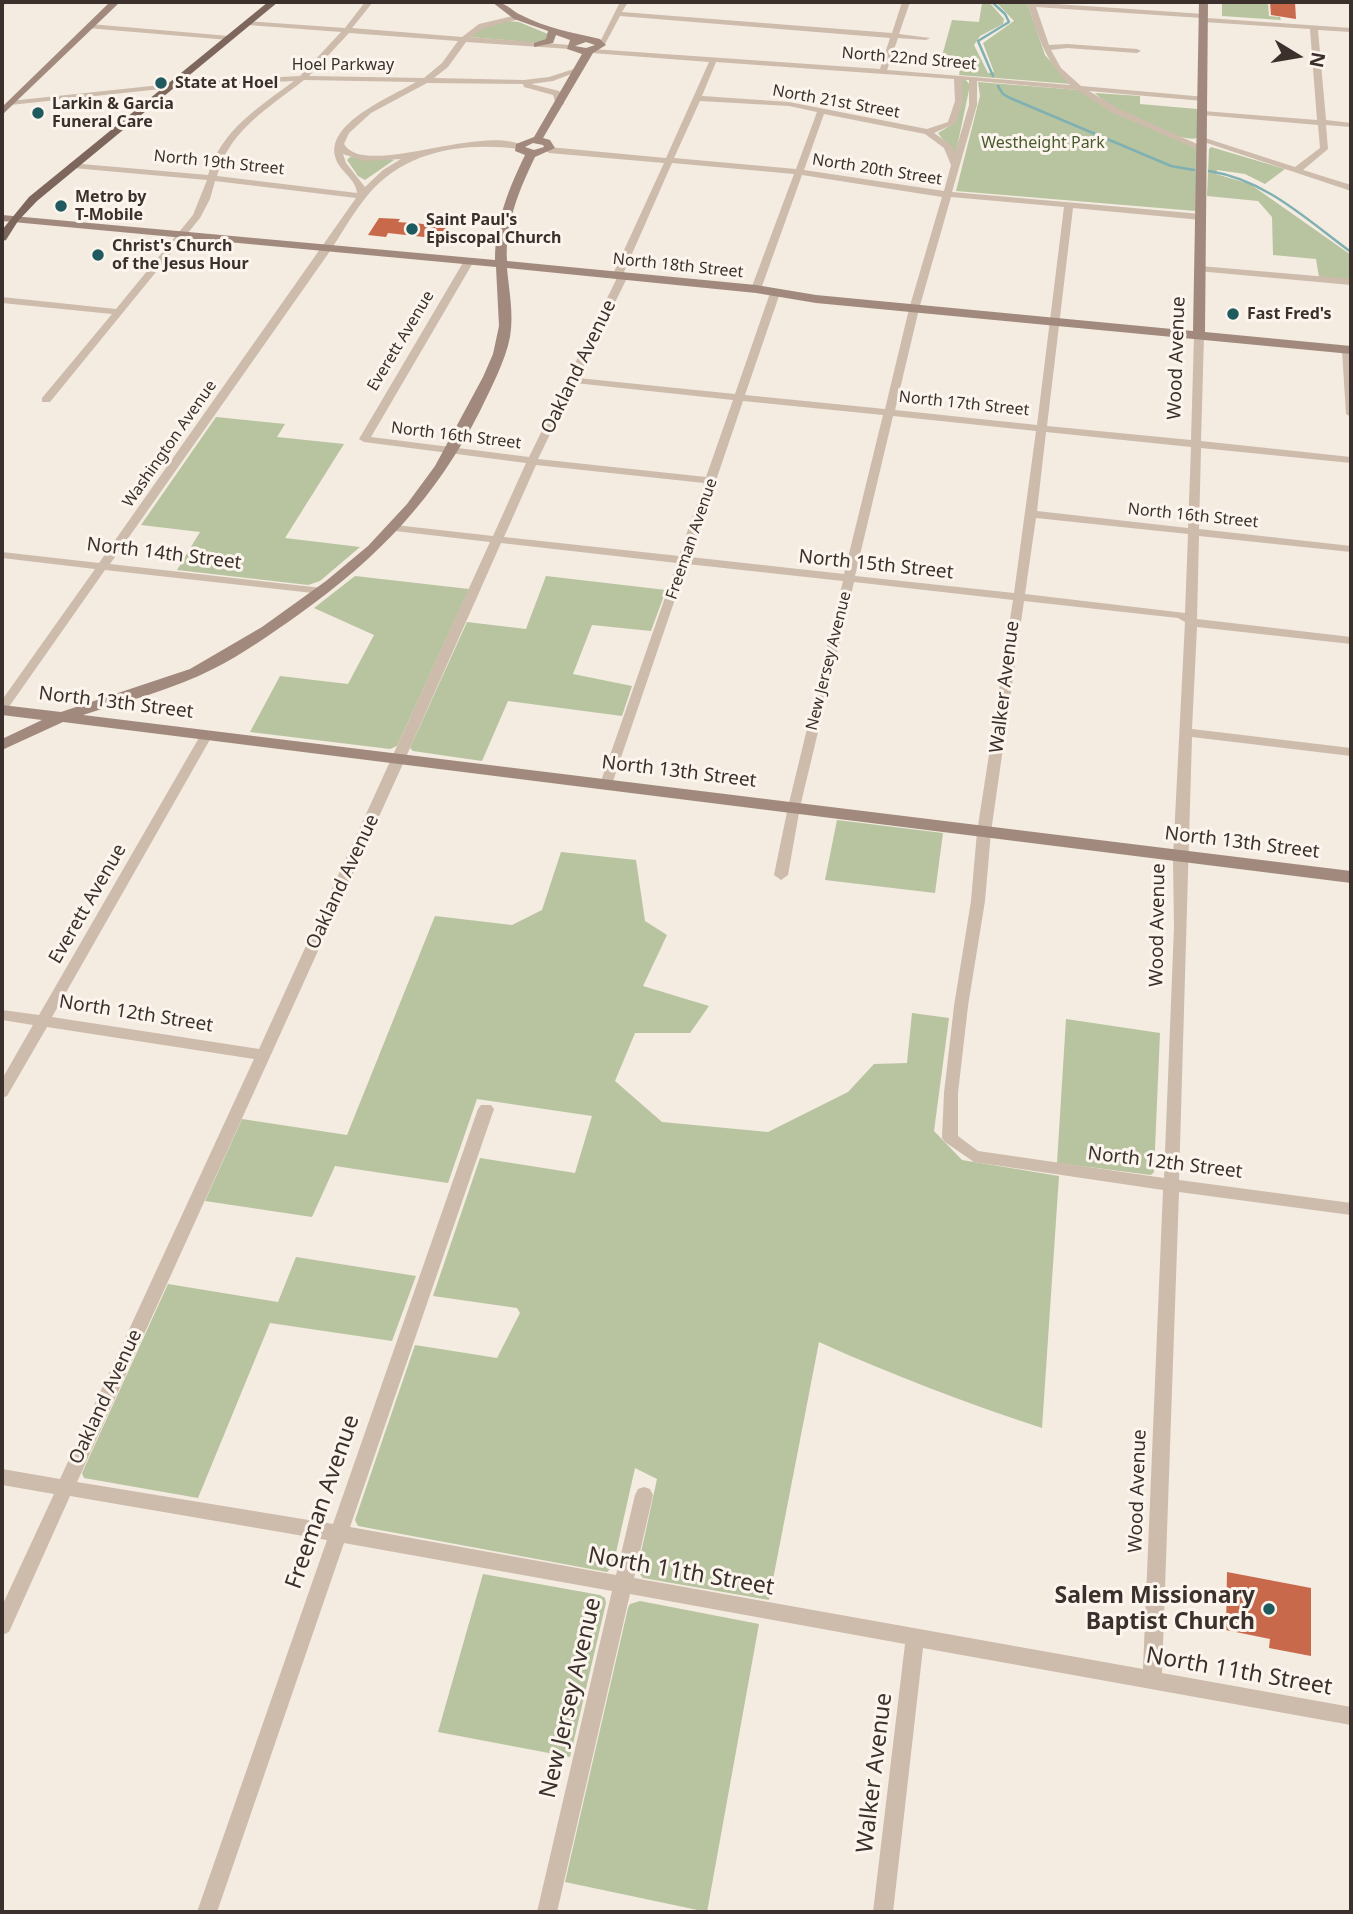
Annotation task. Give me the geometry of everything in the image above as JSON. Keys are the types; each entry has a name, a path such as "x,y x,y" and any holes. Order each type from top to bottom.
{"main road":[{"path":"2,238 8,219 273,2"}],"street":[{"path":"2,112 116,2"},
{"path":"46,400 204,206 225,145 263,106 303,78 369,2"},
{"path":"497,2 517,18 586,45"},
{"path":"537,140 581,66 586,45 618,14 624,2"},
{"path":"883,71 906,2"},
{"name":"Wood Avenue","path":"1152,1681 1181,927 1180,857 1191,620 1204,2"},
{"path":"1351,30 1031,3 1047,48 1056,64 1080,89 1122,114 1202,144 1351,188"},
{"path":"618,14 926,38"},
{"path":"362,196 361,186 342,163 339,144 357,120 428,79 441,69 463,40 485,24 517,18"},
{"name":"North 22nd Street","path":"248,23 463,40 586,45 613,52 973,78 1203,99"},
{"path":"90,26 229,38"},
{"path":"1297,170 1324,149 1314,28"},
{"path":"537,44 550,41 550,31"},
{"path":"1047,48 1067,46 1137,51"},
{"name":"Oakland Avenue","path":"2,1626 400,757 532,461 621,280 619,271 714,59"},
{"name":"Hoel Parkway","path":"10,103 171,86 303,78 509,82 550,79 581,66"},
{"path":"928,132 952,123 959,101 958,77"},
{"name":"New Jersey Avenue","path":"780,875 914,309 973,105 973,78"},
{"name":"Hoel Parkway","path":"509,82 556,93 560,104"},
{"name":"North 21st Street","path":"698,98 789,104 928,132"},
{"path":"756,289 821,111"},
{"path":"1203,113 1351,125"},
{"path":"928,132 948,147 955,164"},
{"path":"599,155 635,155 660,149 678,138"},
{"path":"339,144 343,152 352,156 396,157 468,145 519,146 537,140 548,144 549,150 531,154 521,151 519,146"},
{"name":"North 20th Street","path":"549,150 799,172 945,195 1201,217"},
{"name":"Washington Avenue","path":"2,710 362,196 387,169 418,154"},
{"path":"3,744 61,718 139,695 198,671 253,640 322,591 395,528 422,495 450,451 500,352 507,308 501,241 504,224 531,154"},
{"name":"North 19th Street","path":"73,165 362,196"},
{"name":"Walker Avenue","path":"974,1156 950,1138 961,1006 978,901 984,832 1017,597 1031,514 1069,206"},
{"name":"North 18th Street","path":"8,219 620,275 914,309 1349,350"},
{"name":"Everett Avenue","path":"364,439 469,261"},
{"path":"1199,269 1351,282"},
{"name":"Freeman Avenue","path":"606,784 775,293"},
{"path":"2,300 120,312"},
{"path":"1349,350 1351,414"},
{"name":"North 17th Street","path":"573,380 1351,460"},
{"name":"North 16th Street","path":"364,439 711,481"},
{"name":"North 16th Street","path":"1031,514 1351,549"},
{"name":"North 15th Street","path":"395,528 1181,615 1198,624 1351,641"},
{"name":"North 14th Street","path":"2,555 322,591"},
{"path":"138,727 127,718 125,711 139,695"},
{"path":"2,710 10,725 9,734 3,744"},
{"name":"North 13th Street","path":"2,710 400,757 1351,877"},
{"path":"1185,732 1351,752"},
{"name":"Everett Avenue","path":"2,1092 206,736"},
{"name":"North 12th Street","path":"2,1015 264,1055"},
{"name":"Freeman Avenue","path":"207,1912 486,1110"},
{"name":"North 12th Street","path":"974,1156 1170,1186 1185,1185 1351,1209"},
{"name":"North 11th Street","path":"2,1477 337,1534 1351,1716"},
{"name":"New Jersey Avenue","path":"547,1912 644,1495"},
{"name":"Walker Avenue","path":"883,1912 915,1639"}],"green space":[{"path":"965,2 989,2 1004,19 1003,24 980,36 974,45 988,73 994,72 983,43 1014,21 996,2 1027,2 1045,55 1071,84 959,75 962,58 942,56 952,20 979,22 982,3"},
{"path":"1222,2 1268,3 1269,16 1280,17 1281,20 1222,16"},
{"path":"507,21 519,22 548,34 549,38 538,43 470,37 479,29"},
{"path":"965,79 970,85 956,152 953,153 938,133 956,122 961,80"},
{"name":"Westheight Park","path":"978,82 1079,90 1194,147 1197,149 1196,211 956,191 980,96"},
{"path":"1095,93 1140,96 1140,104 1197,109 1197,138 1176,135 1144,123"},
{"path":"1211,147 1285,169 1265,184 1245,174 1217,170 1216,174 1250,184 1351,255 1351,280 1319,277 1316,259 1273,255 1272,217 1258,201 1207,196"},
{"path":"350,157 394,160 365,180 358,176 347,160"},
{"path":"216,417 285,424 277,437 344,444 285,538 360,547 320,581 308,585 177,570 200,532 141,525"},
{"path":"355,576 469,589 397,746 390,749 250,732 280,676 348,684 374,635 314,608"},
{"path":"546,576 666,590 651,631 592,625 573,674 632,686 622,716 508,701 482,761 413,751 410,748 467,622 526,629"},
{"path":"837,820 943,833 935,893 825,880"},
{"path":"561,852 636,860 645,921 667,935 643,986 709,1006 690,1033 635,1033 615,1081 662,1122 768,1132 848,1092 874,1064 907,1063 912,1013 949,1018 934,1131 962,1160 1059,1176 1042,1428 929,1388 819,1342 769,1600 643,1578 637,1571 657,1479 635,1468 613,1566 607,1572 358,1526 355,1520 415,1345 497,1358 520,1313 517,1308 433,1296 480,1158 575,1173 592,1116 477,1099 448,1183 335,1166 312,1217 205,1201 242,1119 347,1135 435,916 512,925 542,910"},
{"path":"1066,1019 1160,1033 1154,1172 1151,1175 1057,1163"},
{"path":"296,1257 416,1276 392,1341 270,1323 198,1498 84,1478 82,1473 168,1284 278,1302"},
{"path":"483,1574 605,1598 570,1757 438,1732"},
{"path":"640,1601 759,1624 707,1912 565,1882 628,1608 630,1604"}],"building":[{"path":"1270,2 1295,2 1296,19 1271,15"},
{"name":"Saint Paul's Episcopal Church","path":"379,218 450,226 442,239 388,233 386,237 368,235"},
{"name":"Salem Missionary Baptist Church","path":"1227,1572 1311,1588 1311,1656 1269,1648 1270,1639 1226,1630"}],"waterway":[{"path":"992,2 1005,14 1009,22 978,41 993,76"},
{"path":"998,86 1003,94 1010,98 1171,166 1194,170"},
{"path":"1209,171 1230,176 1267,192 1351,252"}],"place":[{"name":"State at Hoel","path":"161,83"},
{"name":"Larkin & Garcia Funeral Care","path":"38,113"},
{"name":"Metro by T-Mobile","path":"61,206"},
{"name":"Saint Paul's Episcopal Church","path":"412,229"},
{"name":"Christ's Church of the Jesus Hour","path":"98,255"},
{"name":"Fast Fred's","path":"1233,314"},
{"name":"Salem Missionary Baptist Church","path":"1269,1609"}]}
